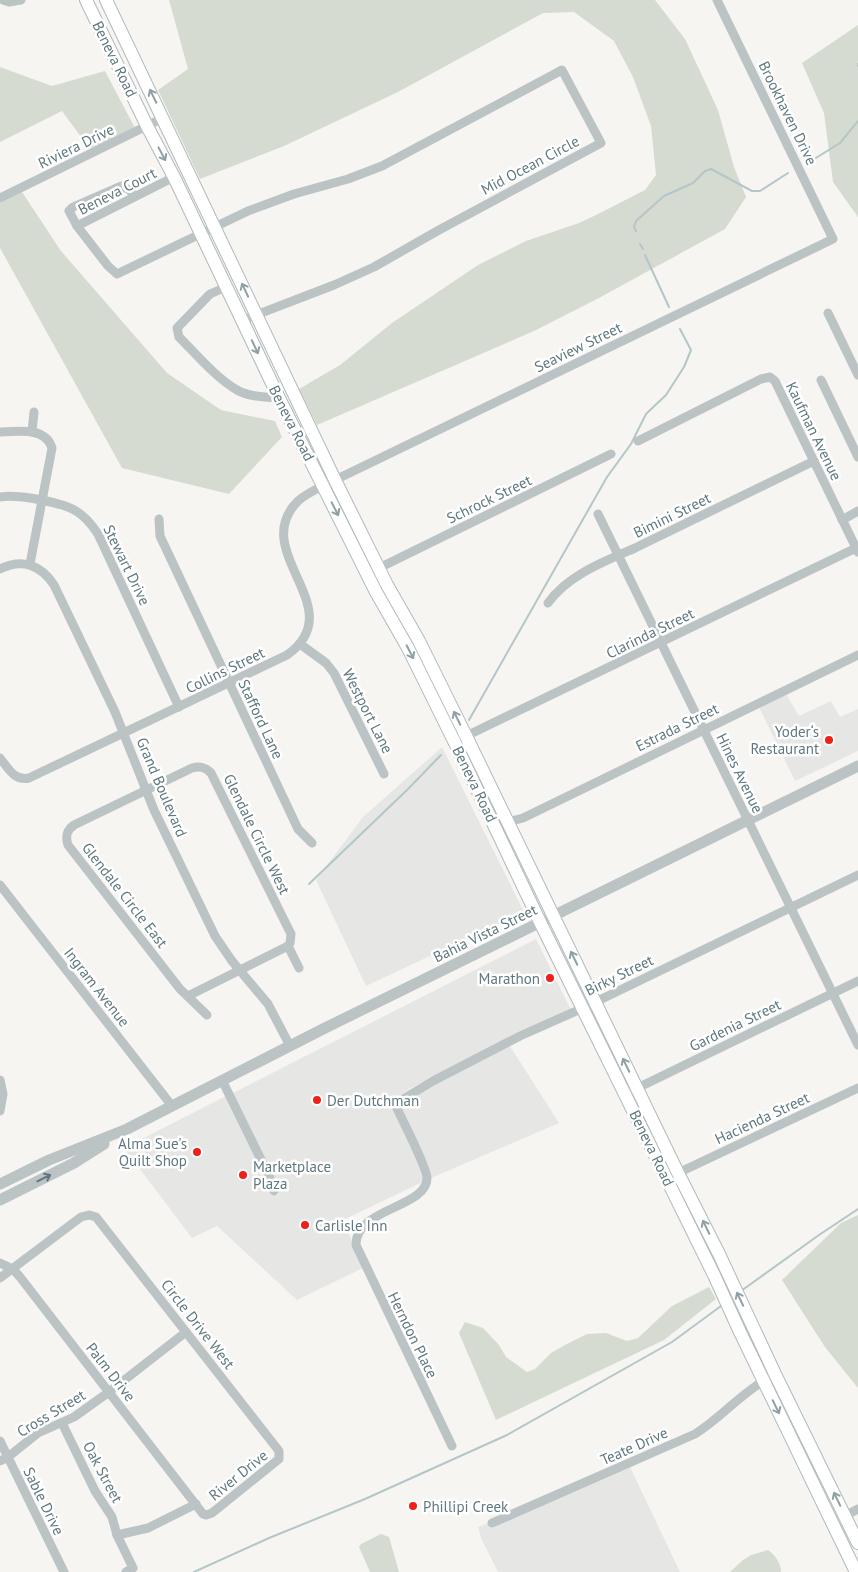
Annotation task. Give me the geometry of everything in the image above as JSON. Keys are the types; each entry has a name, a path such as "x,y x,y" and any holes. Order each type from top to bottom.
{"main road":[{"name":"Beneva Road","path":"86,0 174,177 279,398 329,483 373,570 419,641 540,922 714,1275 763,1381 856,1572"},
{"name":"Beneva Road","path":"106,0 257,314 329,483"},
{"name":"Beneva Road","path":"460,738 508,822 858,1543"}],"street":[{"path":"3,0 9,2 21,0"},
{"path":"719,2 729,0"},
{"name":"Brookhaven Drive","path":"719,2 833,239"},
{"name":"Mid Ocean Circle","path":"215,227 273,202 348,179 382,166 562,70 601,143 374,267 334,285 242,320"},
{"name":"Riviera Drive","path":"0,198 164,118"},
{"name":"Beneva Court","path":"174,177 77,226 108,266 117,274 201,234"},
{"path":"77,226 68,211 73,207 122,186 130,190 134,197"},
{"path":"201,234 215,227"},
{"name":"Seaview Street","path":"329,483 833,239"},
{"path":"226,287 210,294 177,328 179,337 222,380 238,391 256,396 279,398"},
{"path":"828,313 858,375"},
{"name":"Kaufman Avenue","path":"638,441 761,379 770,377 775,382 857,550"},
{"path":"821,380 858,457"},
{"path":"32,432 34,412"},
{"path":"0,432 32,432 46,437 52,448 30,564 12,564 0,568"},
{"name":"Schrock Street","path":"373,570 611,454"},
{"name":"Bimini Street","path":"548,603 570,581 619,555 814,461"},
{"path":"300,644 307,629 308,608 303,588 286,553 284,528 288,515 298,502 329,483"},
{"name":"Stewart Drive","path":"0,497 18,496 63,506 76,511 94,528 179,707"},
{"path":"842,520 858,512"},
{"name":"Hines Avenue","path":"598,514 858,1045"},
{"name":"Stafford Lane","path":"159,519 160,536 229,683 298,829 312,843"},
{"name":"Clarinda Street","path":"460,738 857,550"},
{"name":"Grand Boulevard","path":"30,564 41,570 54,585 124,733 146,790 215,936 232,962 268,1004 290,1046"},
{"name":"Collins Street","path":"0,758 14,775 24,779 29,778 287,655 300,644"},
{"name":"Westport Lane","path":"300,644 326,663 334,673 384,774"},
{"name":"Estrada Street","path":"508,822 523,818 858,655"},
{"name":"Bahia Vista Street","path":"0,1184 49,1160 127,1129 290,1046 858,766"},
{"name":"Glendale Circle West","path":"146,790 197,767 207,769 211,773 289,930 291,939 288,946 298,968"},
{"name":"Glendale Circle East","path":"146,790 74,824 68,830 66,840 180,988 206,1015"},
{"name":"Birky Street","path":"358,1234 361,1228 371,1220 420,1194 426,1184 426,1172 395,1104 432,1081 520,1036 583,1008 858,875"},
{"name":"Ingram Avenue","path":"0,885 172,1106"},
{"path":"188,996 288,946"},
{"name":"Gardenia Street","path":"625,1094 858,981"},
{"path":"0,1080 3,1094 0,1110"},
{"path":"222,1080 270,1178 274,1191"},
{"name":"Hacienda Street","path":"678,1173 858,1088"},
{"name":"Bahia Vista Street","path":"0,1200 74,1163 127,1129"},
{"name":"Circle Drive West","path":"13,1269 81,1217 89,1215 98,1219 279,1451 280,1455"},
{"name":"Herndon Place","path":"358,1234 356,1245 359,1252 452,1446"},
{"name":"Palm Drive","path":"0,1263 13,1269 196,1504"},
{"path":"0,1278 13,1269"},
{"name":"Cross Street","path":"4,1459 38,1433 74,1417 186,1332"},
{"name":"Teate Drive","path":"492,1523 695,1434 715,1420 747,1392 776,1374"},
{"name":"Oak Street","path":"62,1423 95,1491 112,1517 117,1535"},
{"name":"Sable Drive","path":"0,1441 4,1459 64,1572"},
{"name":"River Drive","path":"117,1535 148,1528 196,1504 203,1514 210,1514 277,1463 280,1455"},
{"path":"832,1523 858,1510"},
{"path":"117,1535 133,1568 126,1572"}],"shaded area":[{"path":"169,0 655,0 685,39 718,110 734,167 746,197 725,229 599,298 534,331 317,425 299,389 340,365 392,323 478,265 526,241 579,223 645,190 656,175 651,126 633,77 614,41 574,12 543,13 398,92 284,146 200,179 158,90 188,69"},
{"path":"858,25 858,217 833,182 824,113 802,63"},
{"path":"0,67 52,86 105,71 135,128 90,149 62,111 0,142"},
{"path":"22,192 61,251 167,373 221,410 275,421 282,437 229,494 122,468 0,248 0,202"},
{"path":"786,694 799,716 831,701 840,717 858,709 858,751 795,781 759,707"},
{"path":"442,747 524,912 366,986 316,880 363,817"},
{"path":"536,939 571,1010 518,1032 411,1088 389,1103 394,1110 415,1095 510,1046 559,1123 429,1179 343,1220 363,1268 297,1300 217,1226 192,1238 124,1148 226,1096 266,1179 272,1196 279,1194 275,1180 233,1093"},
{"path":"858,1215 858,1388 825,1347 782,1280 841,1223"},
{"path":"709,1287 716,1299 664,1340 496,1420 459,1333 465,1322 483,1328 499,1345 506,1357 527,1372 535,1369 551,1353 587,1334 606,1333 627,1341 638,1338 672,1306"},
{"path":"630,1467 680,1572 498,1572 481,1538 478,1527 488,1523 490,1528"},
{"path":"381,1534 389,1537 399,1572 370,1572 359,1547 361,1544"},
{"path":"768,1550 780,1565 781,1572 730,1572 751,1555"}],"waterway":[{"path":"811,161 840,143 858,121"},
{"path":"636,231 634,227 636,221 664,196 693,183 705,171 711,169 752,191 760,191 788,173"},
{"path":"640,244 643,249"},
{"path":"645,255 669,307"},
{"path":"469,720 607,477 631,444 646,414 666,395 684,367 691,350 680,329"},
{"path":"309,884 441,755"},
{"path":"741,1291 858,1209"},
{"path":"194,1572 269,1538 365,1499 507,1435 672,1342 721,1306"}],"place":[{"name":"Yoder‘s Restaurant","path":"829,740"},
{"name":"Marathon","path":"550,978"},
{"name":"Der Dutchman","path":"317,1100"},
{"name":"Alma Sue's Quilt Shop","path":"197,1152"},
{"name":"Marketplace Plaza","path":"243,1175"},
{"name":"Carlisle Inn","path":"305,1225"},
{"name":"Phillipi Creek","path":"413,1506"}]}
